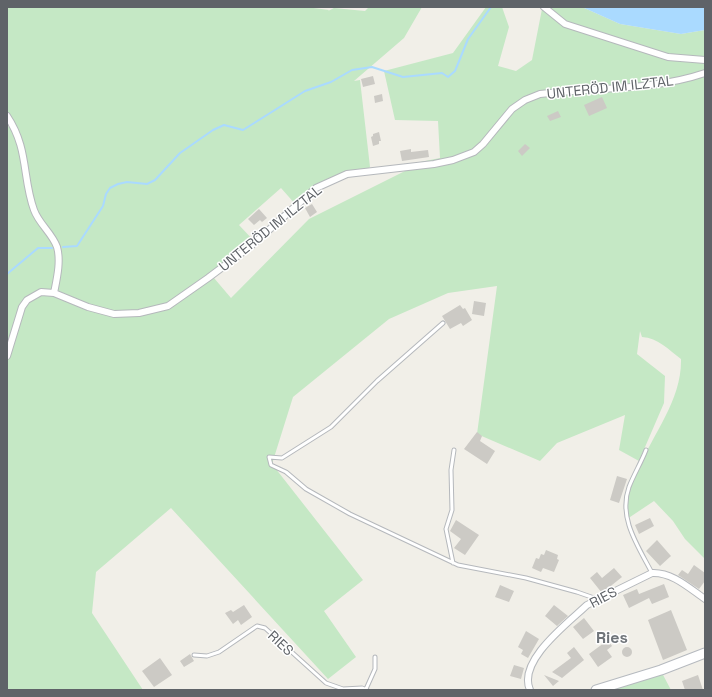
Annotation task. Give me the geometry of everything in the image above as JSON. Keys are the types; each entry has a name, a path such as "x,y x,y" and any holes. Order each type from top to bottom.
{"street":[{"path":"544,7 564,24 668,57 705,60"},
{"name":"UNTERÖD IM ILZTAL","path":"7,356 22,307 27,300 41,292 54,293 88,307 114,314 139,313 168,306 252,245 316,188 329,181 347,174 388,171 453,160 474,152 483,144 512,109 526,100 540,94 635,87 689,79 705,73"},
{"path":"7,116 18,135 22,147 34,210 57,247 59,264 54,293"},
{"path":"652,573 665,574 705,599"},
{"name":"RIES","path":"530,690 527,679 533,660 587,605 652,573"},
{"path":"596,690 661,670 705,653"}],"lane":[{"path":"443,323 377,381 332,427 282,458 269,457 270,465 286,472 306,489 372,526 452,563 470,569 526,578 597,599"},
{"path":"452,563 446,529 452,510 451,470 454,450"},
{"path":"646,450 629,489 626,508 627,519 634,537 652,573"},
{"name":"RIES","path":"194,655 207,656 219,652 257,626 265,628 326,683 344,689 367,689 375,669 375,657"}],"green space":[{"path":"7,7 306,7 329,10 328,11 334,8 365,11 369,7 422,7 404,38 354,81 360,80 370,167 364,172 329,181 296,205 281,188 239,225 254,241 162,308 164,310 214,278 231,298 309,219 415,166 415,163 440,158 438,121 395,120 384,71 453,53 486,7 502,7 509,27 498,66 516,71 532,60 542,9 548,7 582,7 620,24 681,34 705,30 705,559 685,539 673,521 654,501 627,519 626,512 626,501 631,484 672,402 680,374 681,359 658,342 642,337 640,331 637,354 665,376 664,403 639,461 619,450 625,415 557,443 540,461 477,434 497,286 448,293 389,319 293,397 272,464 363,580 324,611 356,657 328,679 171,508 96,572 92,613 143,690 7,690 7,125 17,134 7,116"},
{"path":"662,673 671,690 610,690"}],"water":[{"path":"582,7 705,7 705,30 681,34 620,24"}],"building":[{"path":"373,76 375,84 363,87 361,79"},
{"path":"382,94 383,101 375,103 374,96"},
{"path":"602,97 607,108 589,116 584,105"},
{"path":"558,111 561,117 550,121 547,116"},
{"path":"379,132 381,141 379,141 379,144 373,146 371,137 373,134"},
{"path":"525,144 530,148 522,156 518,151"},
{"path":"411,149 411,152 428,150 429,157 402,161 400,151"},
{"path":"312,204 317,212 310,217 305,208"},
{"path":"259,209 267,218 262,222 260,220 254,225 248,219"},
{"path":"474,301 486,303 484,316 472,314"},
{"path":"460,305 463,309 465,308 472,320 463,326 461,323 450,329 442,316"},
{"path":"477,432 482,436 480,441 495,451 487,464 464,449"},
{"path":"617,476 627,479 619,503 610,500"},
{"path":"650,518 654,526 639,534 635,525"},
{"path":"456,520 479,535 465,555 454,548 461,539 450,531"},
{"path":"657,540 671,556 660,566 646,551"},
{"path":"546,550 558,555 557,559 559,560 554,572 543,568 541,572 532,568 536,558 539,559 541,554 544,555"},
{"path":"694,565 705,573 705,581 699,589 678,575 682,570 688,574"},
{"path":"614,568 622,577 602,593 590,578 597,572 602,578"},
{"path":"664,584 669,597 652,604 649,598 629,608 623,595 637,589 639,594"},
{"path":"500,585 514,591 509,602 495,597"},
{"path":"244,605 252,617 241,625 238,620 233,624 225,613 231,610 233,612"},
{"path":"554,605 568,616 557,626 545,616"},
{"path":"671,610 687,650 663,660 648,620"},
{"path":"584,618 594,631 583,639 573,627"},
{"path":"526,631 539,639 528,658 521,654 523,650 518,647"},
{"path":"608,640 612,646 607,650 612,657 598,667 589,654"},
{"path":"574,647 584,660 562,678 552,672 571,658 567,653"},
{"path":"627,647 632,652 627,657 622,652"},
{"path":"190,654 194,661 184,667 180,661"},
{"path":"160,658 172,675 154,687 142,671"},
{"path":"514,665 524,668 521,679 510,676"},
{"path":"544,675 559,681 553,686"},
{"path":"698,675 703,690 685,690 682,681"}],"waterway":[{"path":"63,247 77,246 103,206 106,194 110,188 127,182 147,184 155,180 180,153 213,130 224,125 243,130 305,91 331,82 352,70 372,67 403,77 442,73 448,77 455,71 468,39 491,7"},
{"path":"7,274 38,248 52,248"}],"district":[{"name":"Ries","path":"612,637"}]}
